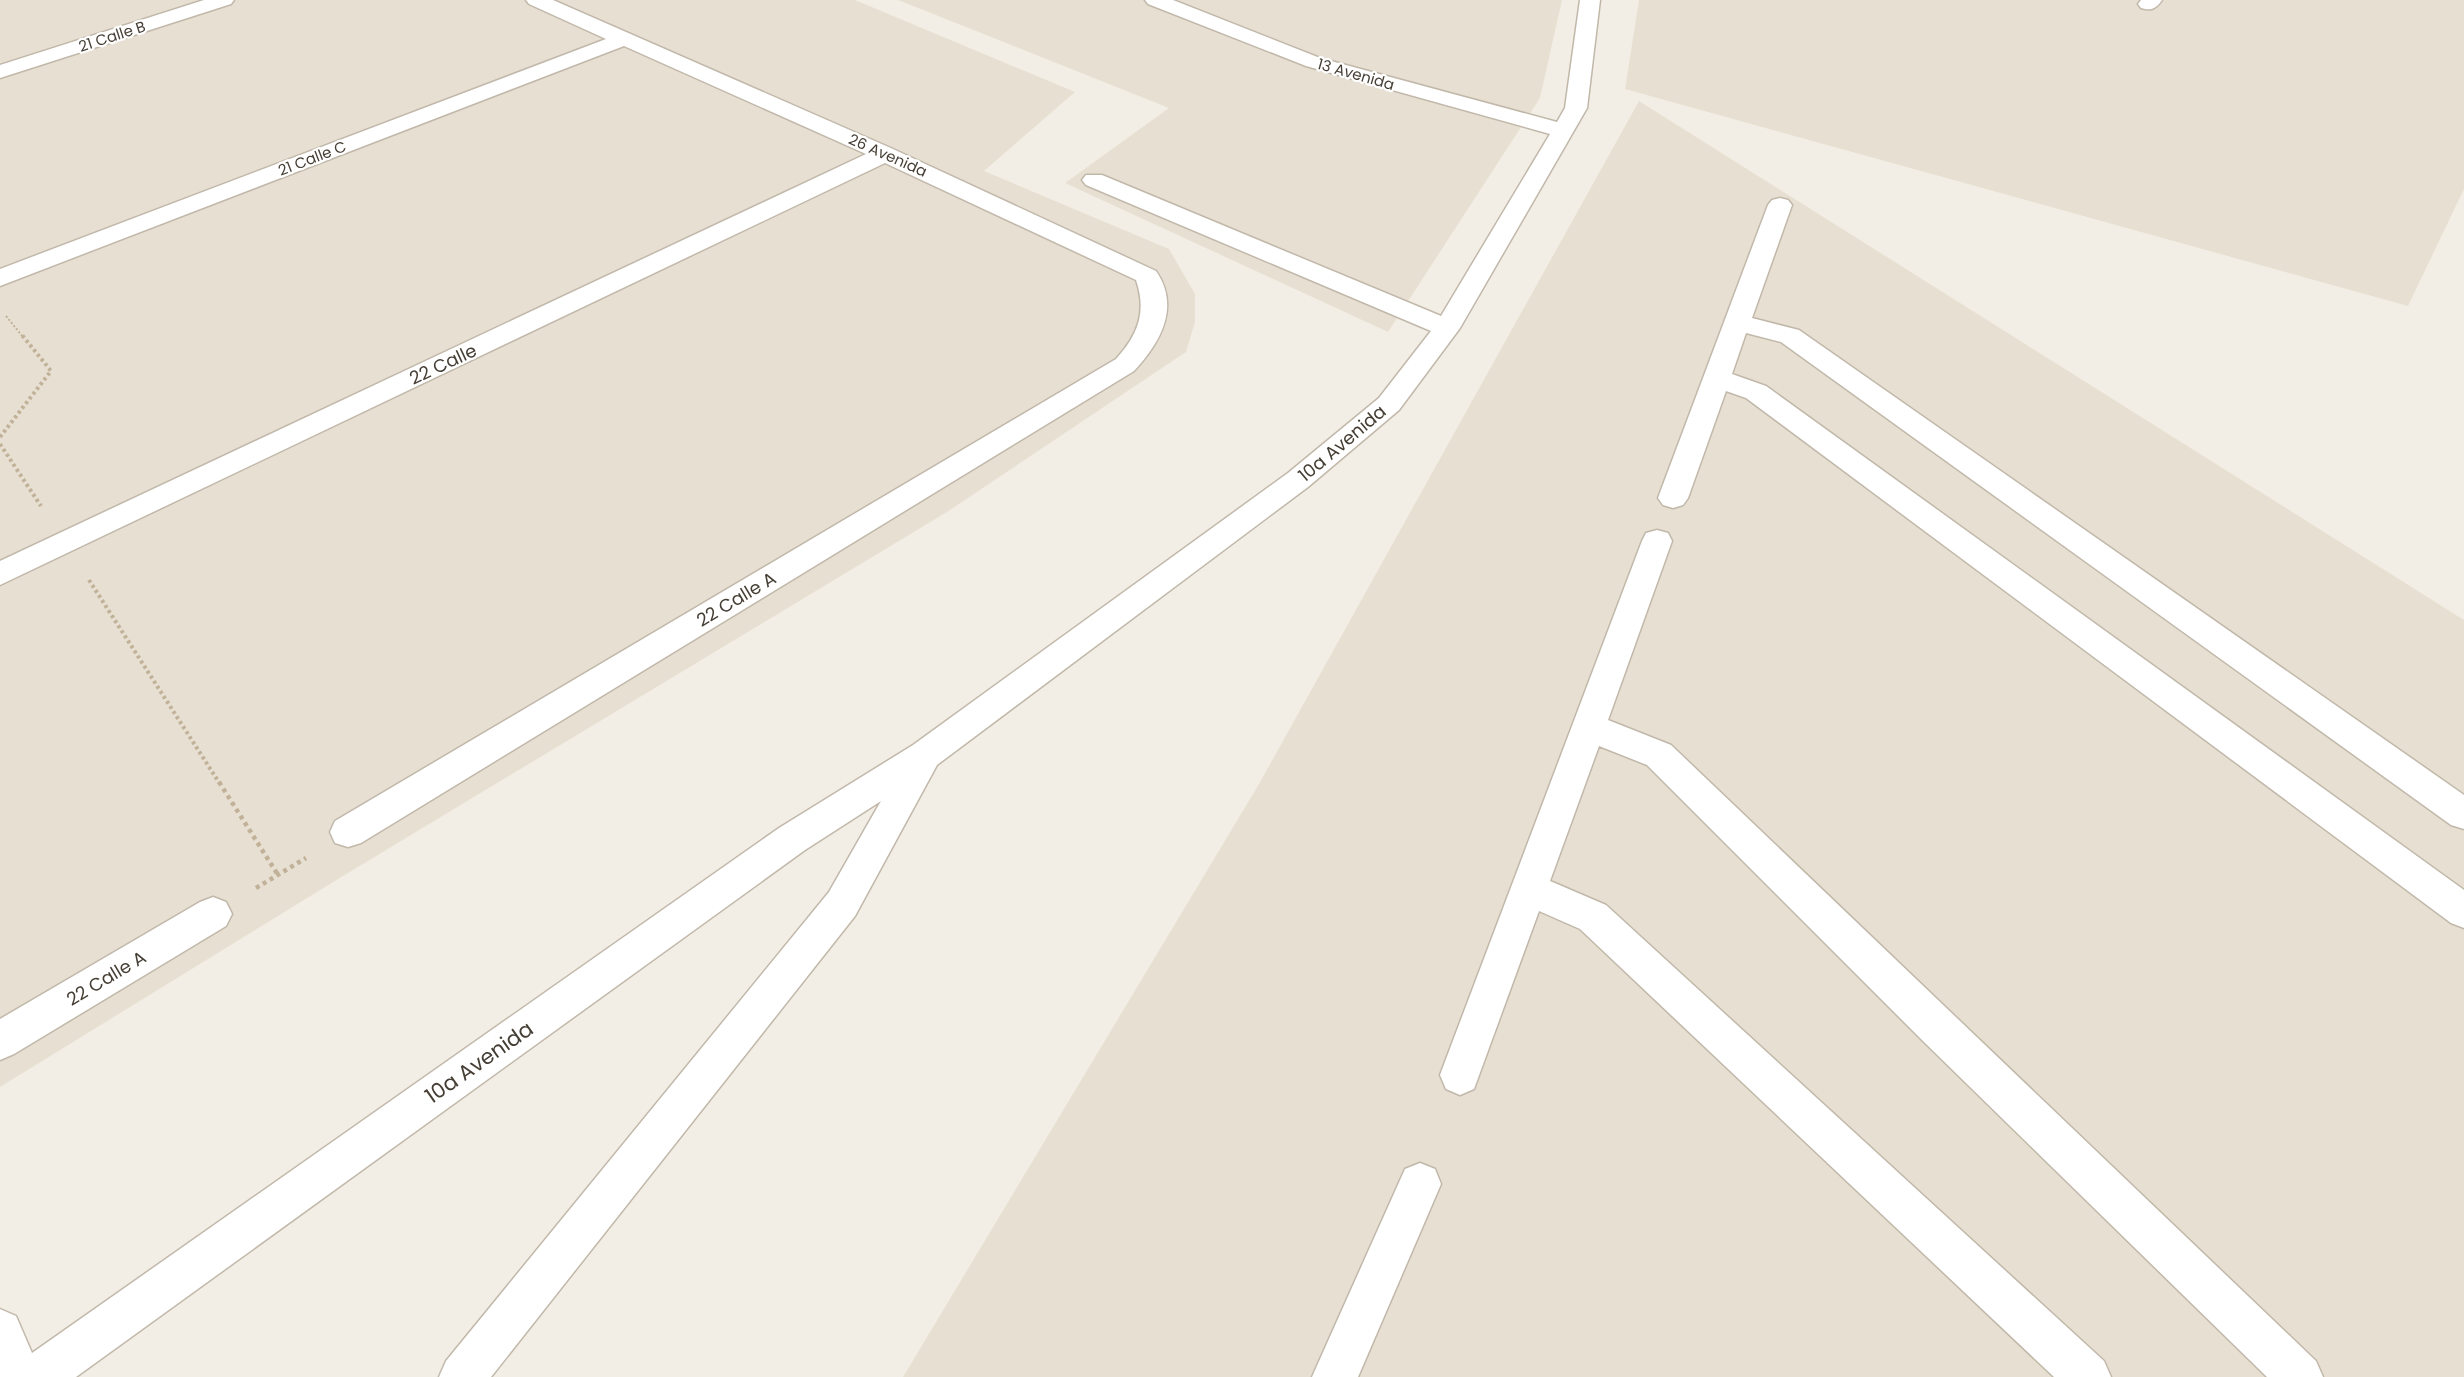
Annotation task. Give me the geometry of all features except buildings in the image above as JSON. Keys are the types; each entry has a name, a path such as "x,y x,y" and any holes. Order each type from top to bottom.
{"street":[{"name":"21 Calle B","path":"0,72 224,0"},
{"name":"26 Avenida","path":"536,0 885,154 1147,276 1154,291 1156,308 1153,325 1147,338 1125,364"},
{"name":"13 Avenida","path":"1155,0 1314,62 1563,131"},
{"name":"10a Avenida","path":"37,1377 792,839 925,755 1298,480 1389,404 1447,328 1576,108 1590,0"},
{"name":"21 Calle C","path":"0,278 624,39"},
{"name":"22 Calle","path":"0,574 885,154"},
{"path":"1094,180 1447,328"},
{"path":"1673,498 1780,206"},
{"path":"1737,322 1790,336 2464,814"},
{"name":"22 Calle A","path":"348,832 1125,364"},
{"path":"1716,378 1756,392 2464,911"},
{"path":"1460,1075 1657,541"},
{"path":"1588,727 1659,755 1946,1037 2300,1377"},
{"name":"10a Avenida","path":"462,1377 842,904 925,755"},
{"path":"1528,889 1593,917 2088,1377"},
{"name":"22 Calle A","path":"0,1041 213,914"},
{"path":"1335,1377 1420,1184"},
{"path":"0,1332 19,1377"}],"path":[{"path":"0,309 51,370 0,437"},
{"path":"0,444 278,875"},
{"path":"213,914 348,832"}],"shaded area":[{"path":"0,0 855,0 1075,92 984,171 1169,249 1195,294 1195,322 1186,352 947,512 343,876 0,1087"},
{"path":"898,0 1562,0 1540,98 1388,332 1065,183 1169,108"},
{"path":"1639,0 2464,0 2464,189 2408,306 1625,89"},
{"path":"1639,101 2464,620 2464,1377 903,1377 1259,784"}]}
